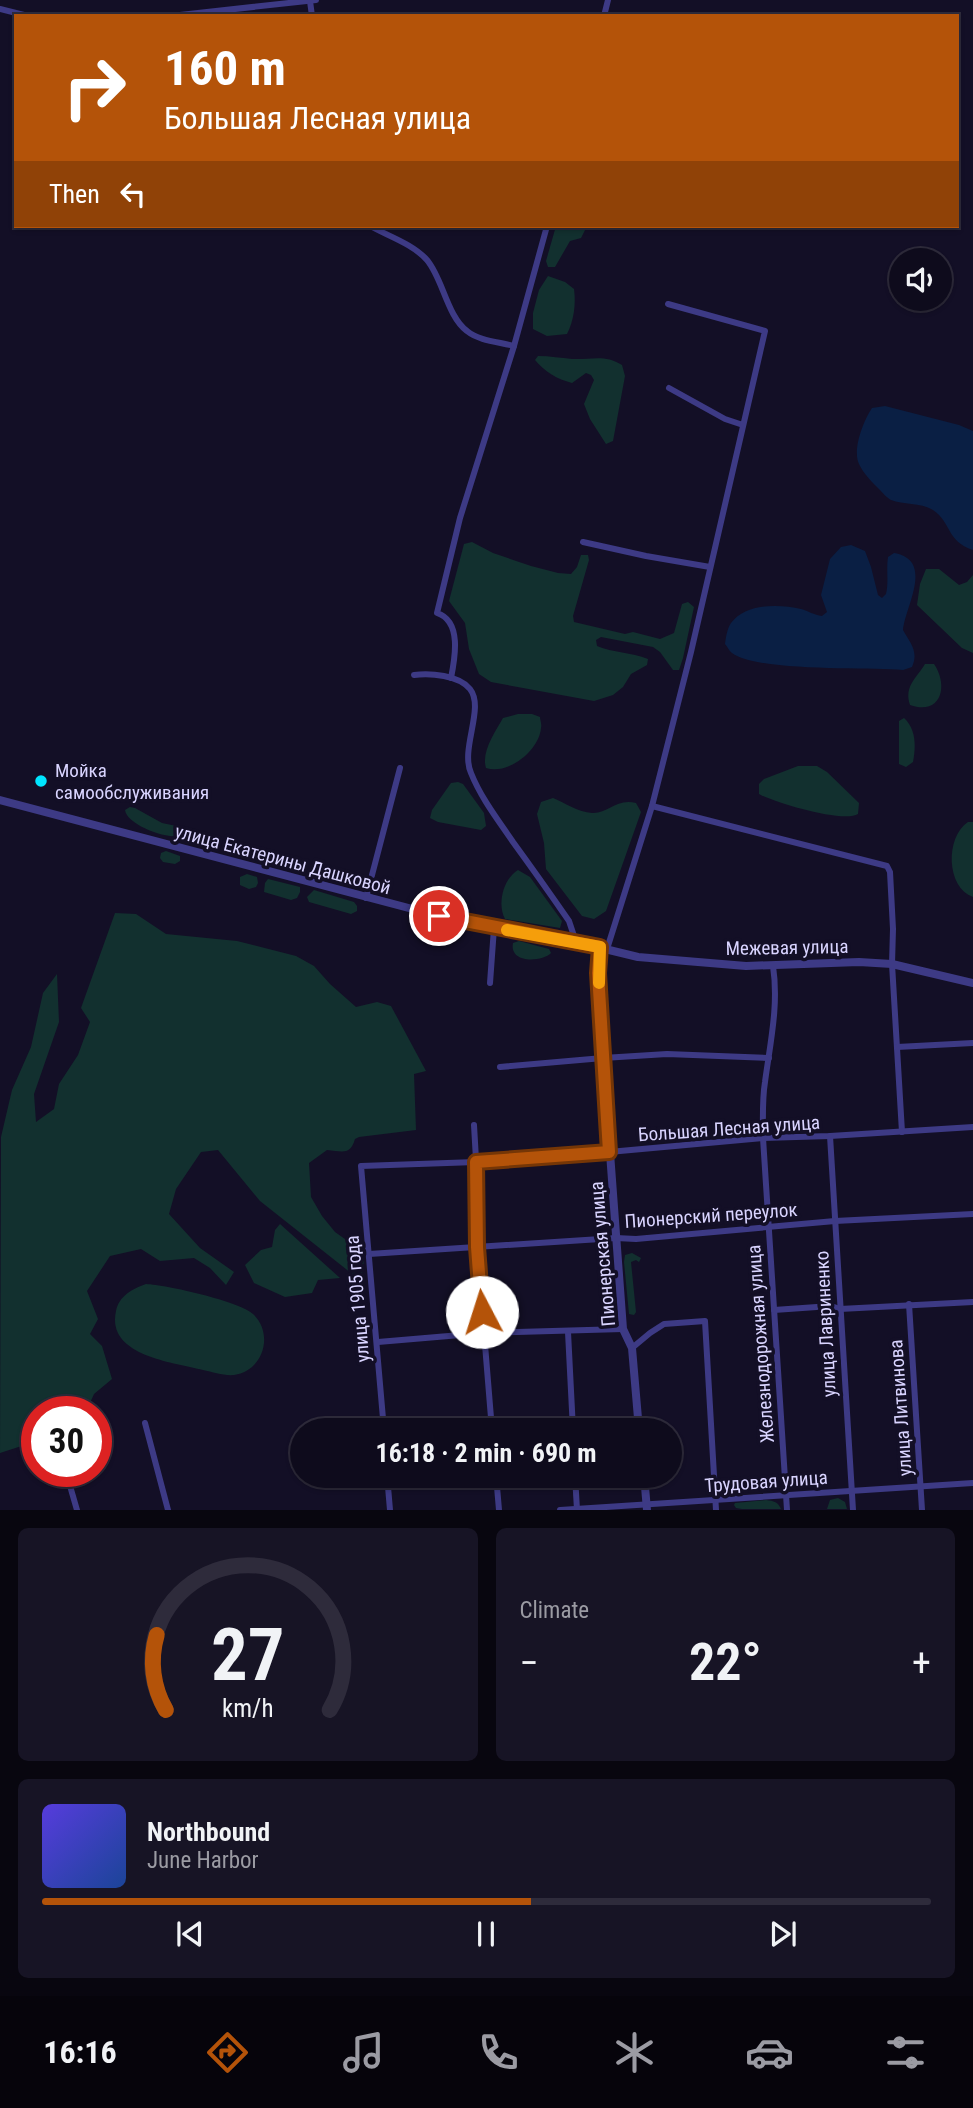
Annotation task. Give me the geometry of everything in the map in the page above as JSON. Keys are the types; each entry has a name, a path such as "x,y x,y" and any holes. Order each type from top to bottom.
{"street":[{"path":"190,14 316,0"},
{"path":"0,9 20,14"},
{"path":"374,228 418,252 428,262 458,322 467,331 514,346"},
{"path":"451,678 455,657 454,636 444,615 437,613 460,518 514,346 546,228"},
{"path":"603,948 652,806 765,331 668,304"},
{"path":"669,388 718,415 743,425"},
{"path":"583,542 710,567"},
{"path":"414,675 451,678 462,682 471,690 475,702 467,757 470,771 487,805 569,921 576,942"},
{"path":"366,898 400,768"},
{"name":"улица Екатерины Дашковой","path":"0,800 439,916 603,948"},
{"path":"652,806 887,866 890,872 892,964 902,1132"},
{"path":"490,983 494,928"},
{"name":"Межевая улица","path":"603,948 651,959 774,966 859,962 892,964 973,983"},
{"name":"Пионерская улица","path":"603,948 598,973 609,1152 623,1329 632,1348 638,1418"},
{"name":"Железнодорожная улица","path":"774,966 776,985 764,1085 763,1138 787,1510"},
{"path":"897,1046 973,1043"},
{"path":"500,1067 667,1054 769,1058"},
{"path":"474,1125 477,1247 491,1418"},
{"name":"Большая Лесная улица","path":"361,1166 476,1162 763,1138 973,1127"},
{"name":"улица Лавриненко","path":"830,1136 853,1510"},
{"name":"улица 1905 года","path":"361,1166 383,1418"},
{"name":"Пионерский переулок","path":"369,1254 616,1238 636,1239 835,1221 973,1214"},
{"path":"774,1310 973,1302"},
{"name":"улица Литвинова","path":"909,1304 922,1510"},
{"path":"632,1348 664,1324 705,1321 716,1510"},
{"path":"377,1342 484,1334 623,1329"},
{"path":"568,1332 572,1418"},
{"path":"145,1423 168,1510"},
{"name":"Трудовая улица","path":"560,1510 646,1507 973,1483"},
{"path":"70,1487 77,1510"},
{"path":"388,1488 390,1510"},
{"path":"497,1488 499,1510"},
{"path":"576,1488 577,1509"},
{"path":"645,1488 646,1507"}],"green space":[{"path":"555,228 586,228 581,238 570,241 555,267 548,267 546,261"},
{"path":"548,276 565,282 574,289 574,312 567,334 547,336 533,329 533,313 539,290"},
{"path":"538,356 604,359 622,365 625,376 613,441 606,444 584,404 594,380 591,375 586,373 572,383 543,368 535,360"},
{"path":"472,542 493,553 558,573 571,574 581,555 588,555 589,560 573,616 574,622 660,639 674,633 682,604 688,602 694,607 679,670 673,670 653,647 601,637 596,640 597,646 648,659 647,665 631,674 623,687 613,695 594,701 491,682 479,674 469,649 465,623 449,601 464,544"},
{"path":"926,569 939,569 959,585 967,582 973,575 973,653 962,648 917,605 920,584"},
{"path":"925,664 934,664 939,673 939,697 929,706 910,705 910,688"},
{"path":"518,714 540,717 541,728 535,745 529,753 513,764 504,768 486,768 487,749 503,718"},
{"path":"904,718 911,727 915,744 913,762 906,767 899,764 899,721"},
{"path":"798,766 817,766 827,772 859,803 858,814 825,814 794,807 759,794 759,784 764,779"},
{"path":"451,783 463,784 484,813 486,826 481,830 430,818 432,810"},
{"path":"553,798 592,813 629,802 636,803 641,812 606,911 594,919 582,916 546,869 544,843 537,814 541,802"},
{"path":"130,807 162,823 186,828 187,835 172,836 142,827 128,816 125,810"},
{"path":"968,822 973,822 973,897 964,892 958,884 952,862 955,839"},
{"path":"166,851 180,856 180,861 175,864 163,862 161,853"},
{"path":"518,870 530,877 562,921 560,928 505,919 503,892 509,879"},
{"path":"247,874 257,877 256,887 249,889 240,885 240,877"},
{"path":"268,879 300,887 297,898 291,900 264,892"},
{"path":"314,890 354,902 357,911 351,914 309,902 307,897"},
{"path":"115,913 136,914 166,934 237,941 296,956 314,966 356,1007 377,1002 391,1006 426,1071 414,1074 416,1130 359,1137 348,1150 327,1150 309,1163 311,1197 335,1232 359,1249 364,1260 362,1274 356,1277 260,1201 218,1150 201,1152 176,1189 169,1214 200,1248 234,1272 226,1285 210,1268 194,1258 160,1261 141,1249 110,1256 87,1291 98,1319 90,1334 102,1346 112,1379 93,1396 21,1396 21,1446 0,1453 1,1137 12,1090 31,1047 43,993 57,974 59,1022 34,1094 36,1122 54,1109 59,1084 78,1055 90,1022 81,1008"},
{"path":"519,941 549,949 551,953 541,958 521,958 513,950 513,943"},
{"path":"280,1224 340,1278 318,1280 312,1293 285,1297 254,1283 245,1265 261,1250 272,1247 275,1230"},
{"path":"632,1253 641,1258 639,1262 631,1262 636,1312 634,1315 629,1314 624,1262 625,1255"},
{"path":"146,1284 218,1299 253,1314 263,1331 263,1350 259,1359 244,1372 226,1375 160,1360 131,1347 121,1338 116,1326 116,1311 127,1294"},
{"path":"838,1498 845,1502 847,1509 827,1509 830,1500"},
{"path":"766,1500 775,1502 781,1509 742,1509 734,1505 735,1503"}],"water":[{"path":"885,406 973,431 973,550 953,537 933,510 891,500 861,467 857,451 863,427 872,408"},
{"path":"851,545 865,551 878,595 882,598 887,589 888,557 894,553 906,557 913,565 915,586 903,630 915,656 912,667 903,670 788,666 745,659 730,651 725,644 731,623 737,616 754,608 783,606 822,616 827,612 821,595 830,559 841,547"}],"slow traffic":[{"path":"507,930 600,947 599,983"}],"place":[{"name":"Мойка самообслуживания","path":"41,781"}],"route":[{"path":"439,916 600,947 598,973 609,1152 476,1162 477,1247 482,1312"}]}
